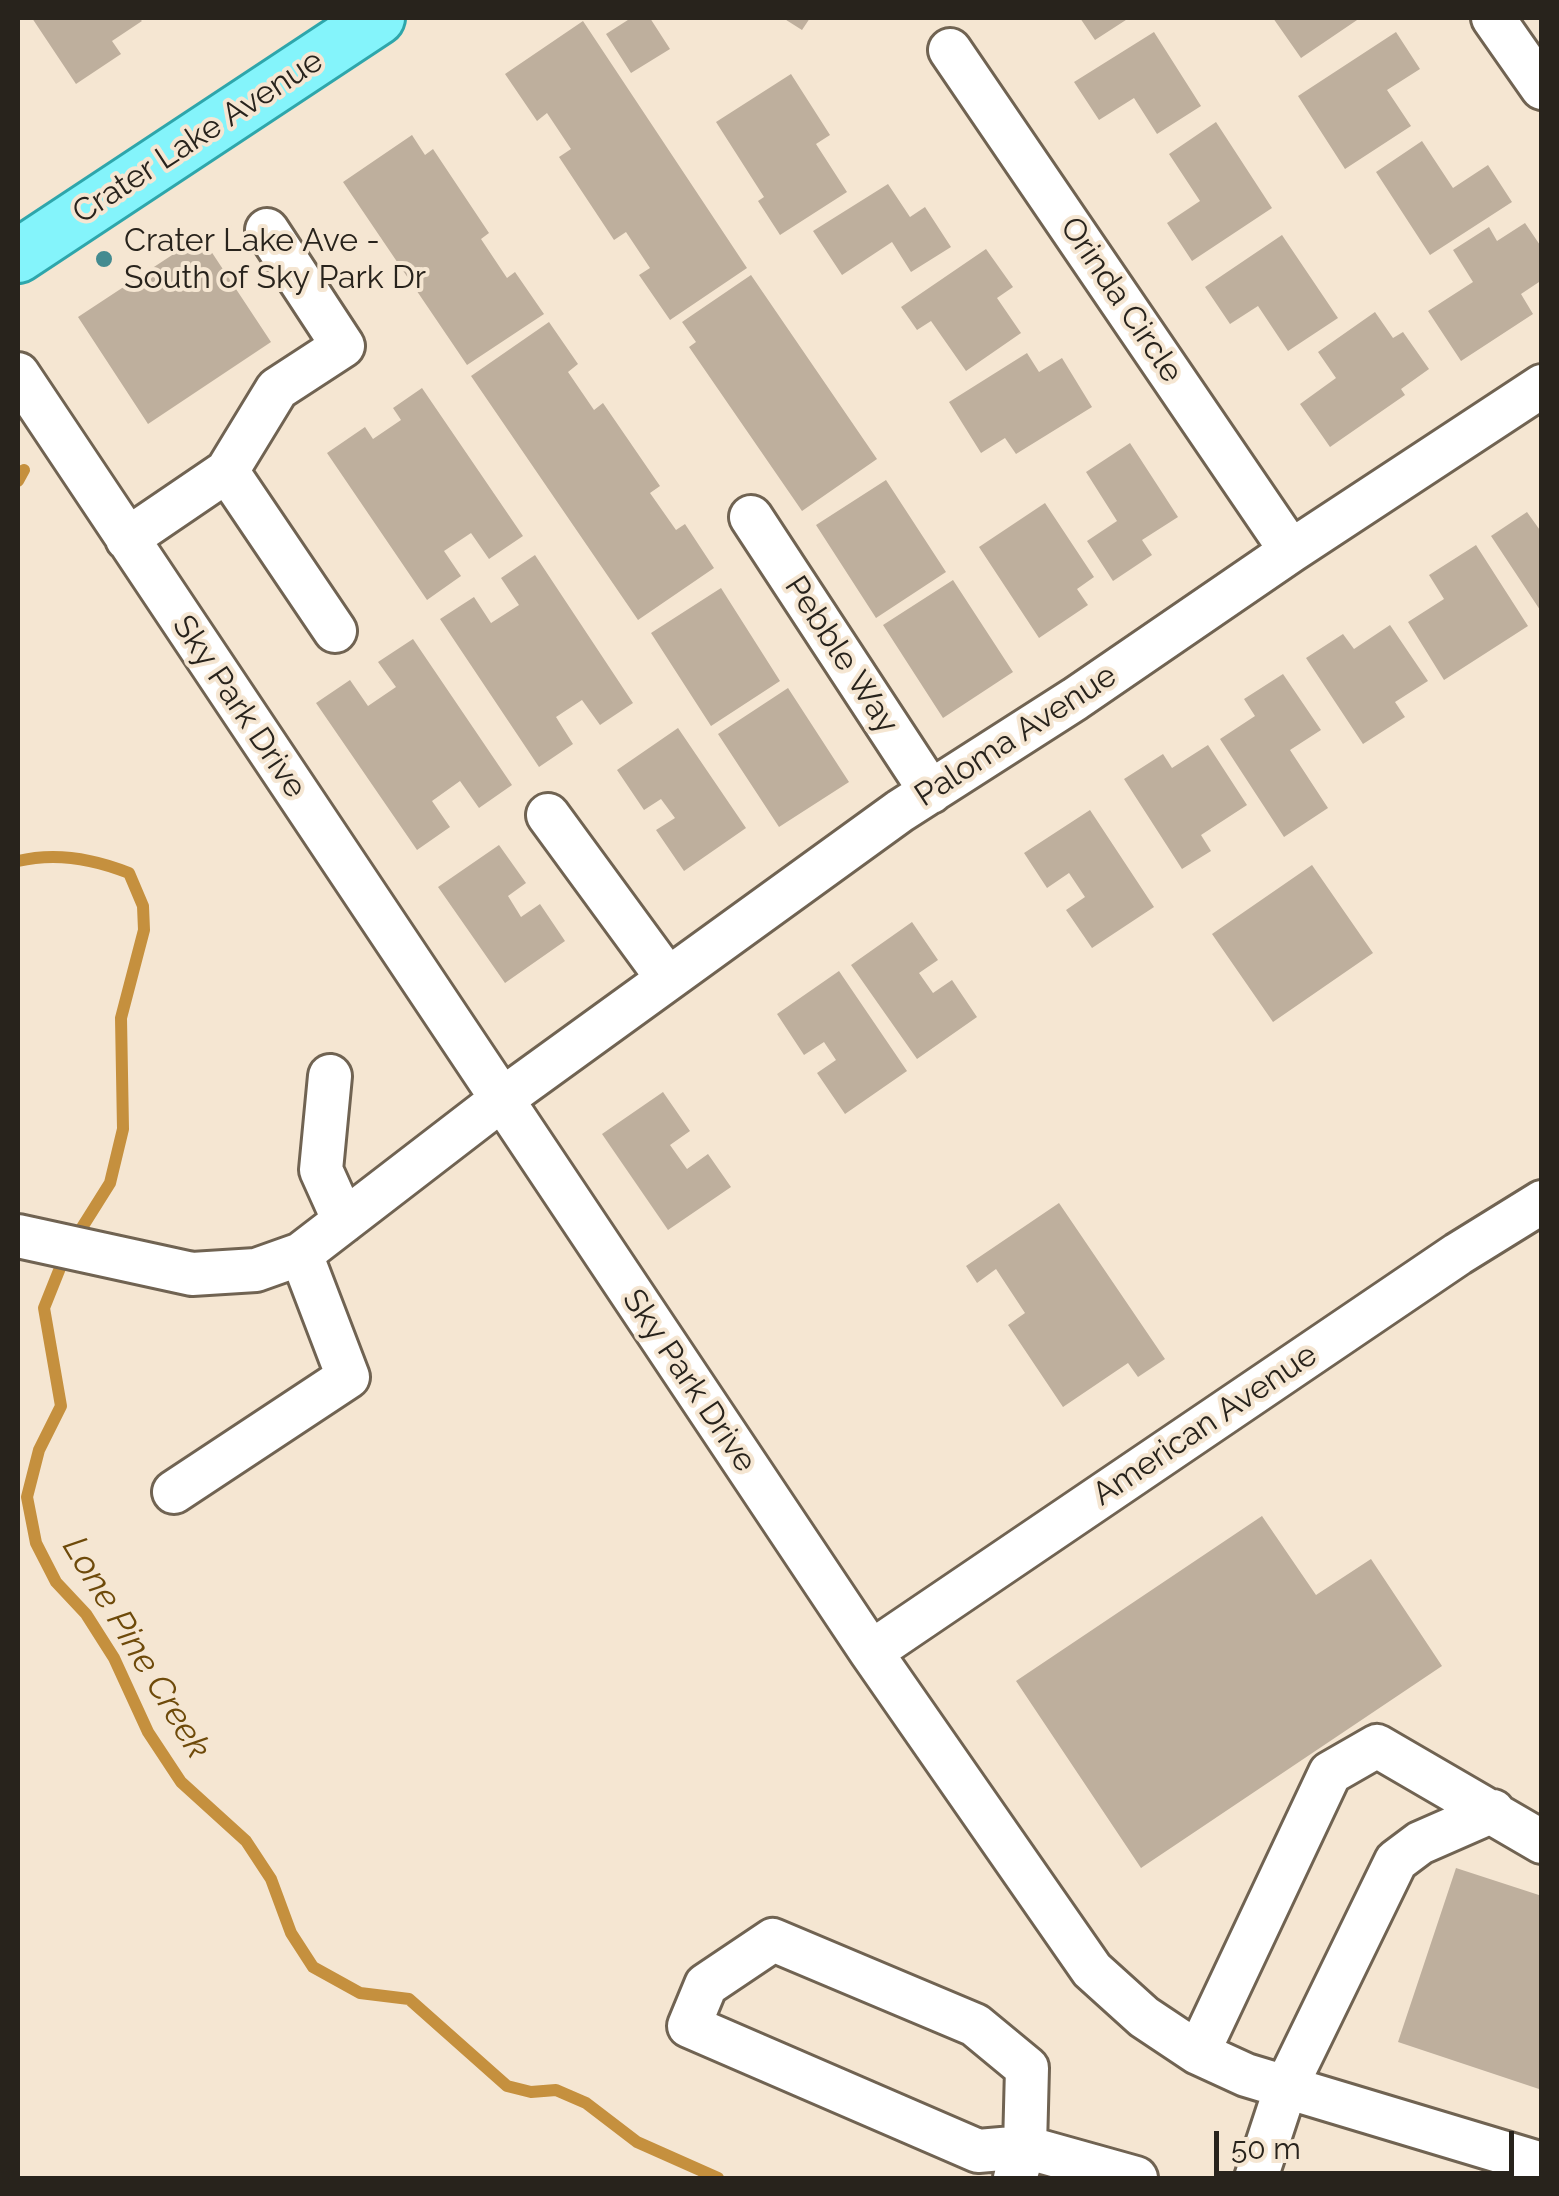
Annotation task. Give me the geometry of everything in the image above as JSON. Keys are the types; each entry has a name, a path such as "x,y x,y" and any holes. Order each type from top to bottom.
{"main road":[{"name":"Crater Lake Avenue","path":"18,256 378,18"}],"street":[{"path":"1493,18 1542,88"},
{"name":"Orinda Circle","path":"950,50 1291,550"},
{"path":"127,538 227,471 277,389 343,346 267,230"},
{"name":"Sky Park Drive","path":"18,374 871,1652 1092,1970 1144,2017 1198,2053 1246,2075 1542,2164"},
{"name":"Paloma Avenue","path":"18,1236 192,1274 256,1270 301,1254 501,1100 931,792 1542,386"},
{"path":"227,471 335,631"},
{"name":"Pebble Way","path":"751,517 931,792"},
{"path":"548,815 668,979"},
{"path":"330,1076 321,1170 344,1221"},
{"name":"American Avenue","path":"871,1652 1442,1265 1542,1202"},
{"path":"174,1492 348,1376 301,1254"},
{"path":"1198,2053 1330,1773 1378,1746 1542,1842"},
{"path":"1256,2178 1286,2088 1396,1861 1420,1843 1492,1811"},
{"path":"1020,2162 1027,2068 975,2025 773,1940 706,1985 689,2026 978,2151 1020,2162 1136,2178"}],"building":[{"path":"32,18 142,21 112,41 121,54 76,84"},
{"path":"631,18 650,18 670,49 631,73 606,34"},
{"path":"783,18 810,18 802,30"},
{"path":"1080,18 1129,18 1095,40"},
{"path":"1273,18 1360,18 1301,58"},
{"path":"583,21 747,268 670,320 639,275 650,268 626,232 614,240 559,157 571,149 547,113 537,121 505,74"},
{"path":"1154,32 1201,106 1157,134 1134,98 1099,120 1074,82"},
{"path":"1396,32 1420,69 1387,90 1411,126 1345,169 1298,96"},
{"path":"791,74 830,135 816,144 847,192 780,235 758,201 764,197 716,122"},
{"path":"1216,122 1272,208 1192,261 1167,223 1200,201 1169,154"},
{"path":"412,135 425,155 433,149 489,233 481,239 507,278 515,272 544,314 467,365 343,182"},
{"path":"1422,141 1453,188 1488,165 1512,202 1430,255 1376,172"},
{"path":"888,184 910,217 925,207 951,247 911,272 892,242 842,275 813,231"},
{"path":"1525,223 1542,248 1542,280 1521,294 1533,314 1461,361 1428,311 1473,282 1453,250 1489,227 1497,241"},
{"path":"1282,235 1338,318 1288,351 1258,306 1230,324 1205,287"},
{"path":"201,236 271,342 148,424 78,317"},
{"path":"986,249 1013,287 997,298 1021,333 966,371 931,321 917,330 901,307"},
{"path":"751,275 877,459 802,511 689,347 696,342 682,322"},
{"path":"1375,312 1393,338 1403,332 1429,369 1401,389 1405,395 1330,447 1300,404 1336,378 1318,352"},
{"path":"549,322 578,364 568,372 594,410 603,403 660,486 650,493 676,530 685,524 714,568 638,620 471,376"},
{"path":"1027,353 1039,372 1062,358 1092,407 1016,454 1005,438 981,453 949,402"},
{"path":"422,388 523,536 489,559 471,533 444,551 461,576 427,600 327,453 365,427 373,439 401,420 393,408"},
{"path":"1130,443 1178,517 1142,540 1152,555 1113,581 1087,541 1117,521 1086,472"},
{"path":"886,480 946,572 876,618 816,525"},
{"path":"1045,503 1094,577 1077,589 1088,605 1039,638 979,547"},
{"path":"1527,512 1542,533 1542,613 1491,536"},
{"path":"1476,545 1528,626 1444,680 1408,622 1444,599 1429,575"},
{"path":"535,555 633,703 600,725 582,700 556,717 573,744 539,767 440,619 474,597 491,623 519,605 501,578"},
{"path":"953,580 1013,672 943,718 883,625"},
{"path":"721,588 780,681 711,726 651,633"},
{"path":"1390,625 1428,681 1395,702 1405,717 1363,744 1306,658 1343,634 1354,649"},
{"path":"413,639 512,785 479,808 460,781 432,801 450,827 417,850 316,703 350,680 368,706 396,687 378,662"},
{"path":"1283,674 1321,730 1290,750 1328,808 1284,837 1220,739 1255,716 1244,699"},
{"path":"788,688 849,782 779,827 718,734"},
{"path":"678,728 746,828 684,871 656,830 675,818 661,799 644,810 617,770"},
{"path":"1208,745 1247,805 1201,835 1211,851 1182,869 1124,779 1163,754 1172,768"},
{"path":"1090,810 1154,907 1092,948 1066,910 1085,897 1069,873 1047,888 1024,853"},
{"path":"499,845 526,883 508,896 521,917 540,904 565,941 505,983 438,887"},
{"path":"1312,865 1373,953 1273,1022 1212,934"},
{"path":"912,922 938,960 919,973 933,993 952,980 977,1017 917,1059 851,965"},
{"path":"839,971 907,1071 845,1114 817,1073 836,1060 824,1042 804,1055 777,1014"},
{"path":"663,1092 690,1131 670,1145 687,1169 708,1154 731,1187 668,1230 602,1134"},
{"path":"1059,1203 1165,1359 1138,1377 1128,1363 1063,1407 1008,1325 1025,1313 996,1269 977,1283 966,1266"},
{"path":"1262,1516 1316,1595 1371,1559 1442,1666 1141,1868 1016,1681"},
{"path":"1456,1868 1542,1896 1542,2090 1398,2042"}],"waterway":[{"name":"Lone Pine Creek","path":"18,481 24,470"},
{"name":"Lone Pine Creek","path":"18,861 60,857 116,868 129,873 143,906 144,930 121,1018 123,1129 110,1183 66,1253 44,1308 61,1406 39,1450 27,1497 36,1543 56,1582 86,1614 114,1658 148,1732 181,1782 246,1841 271,1879 291,1933 313,1967 360,1993 409,1999 507,2086 531,2092 556,2090 586,2103 637,2142 718,2178"}],"place":[{"name":"Crater Lake Ave - South of Sky Park Dr","path":"104,259"}]}
